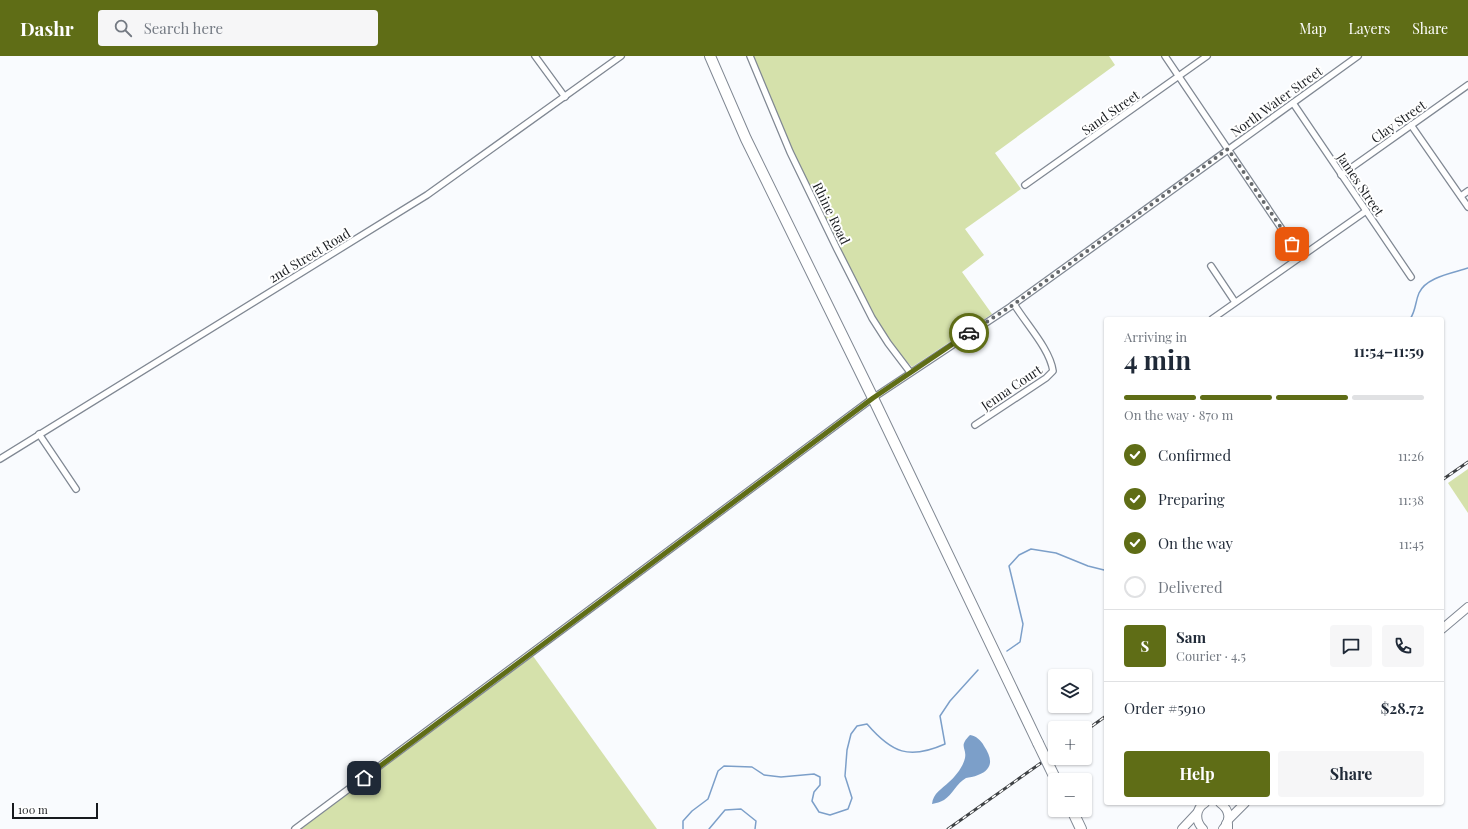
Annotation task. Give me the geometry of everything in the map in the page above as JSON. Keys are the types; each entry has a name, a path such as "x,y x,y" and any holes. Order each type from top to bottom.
{"highway":[{"path":"710,56 746,139 873,398 1053,773"},
{"path":"1076,817 1082,829"}],"main road":[{"path":"1444,627 1468,607"},
{"path":"1182,829 1203,805"},
{"path":"1222,805 1227,811 1226,826"},
{"path":"1226,826 1243,805"},
{"path":"1197,813 1198,822 1203,829"}],"street":[{"path":"535,56 565,97"},
{"name":"2nd Street Road","path":"0,458 427,195 621,56"},
{"name":"Rhine Road","path":"750,56 790,152 847,269 872,318 910,372"},
{"path":"1165,56 1300,256"},
{"name":"Sand Street","path":"1024,184 1207,56"},
{"name":"North Water Street","path":"295,829 873,398 1014,304 1358,56"},
{"name":"Clay Street","path":"1341,175 1468,85"},
{"name":"James Street","path":"1293,103 1411,277"},
{"path":"1411,125 1468,207"},
{"path":"1460,196 1468,191"},
{"path":"1215,317 1366,211"},
{"path":"1211,266 1235,302"},
{"name":"Jenna Court","path":"976,425 1046,378 1053,371 1052,364 1046,351 1014,304"},
{"path":"39,434 76,489"}],"green space":[{"path":"753,56 1109,56 1115,65 995,153 1021,189 965,229 984,255 962,272 992,314 912,367 884,335 862,295 786,138"},
{"path":"1468,469 1468,513 1448,483"},
{"path":"533,656 657,829 301,829"}],"water":[{"path":"970,735 980,740 987,750 990,763 987,770 976,776 966,778 944,800 932,804 936,794 961,768 965,758 964,742"}],"waterway":[{"path":"1411,317 1422,288 1440,276 1468,268"},
{"path":"1007,651 1020,642 1023,624 1009,566 1019,555 1031,549 1056,553 1088,566 1104,570"},
{"path":"683,829 683,821 692,811 708,799 718,771 724,766 752,767 764,775 781,777 814,774 820,777 820,785 814,792 812,801 819,812 830,815 848,809 852,798 845,776 847,750 851,734 857,726 867,724 885,742 902,751 921,752 945,744 940,716 950,701 978,670"},
{"path":"709,829 725,810 741,809 756,821 755,829"}],"railway":[{"path":"1444,479 1468,462"},
{"path":"1092,726 1104,717"},
{"path":"948,829 1048,758"}],"way so far":[{"path":"969,333 1010,307 1228,149 1292,244"}],"route":[{"path":"364,778 873,398 969,333"}]}
